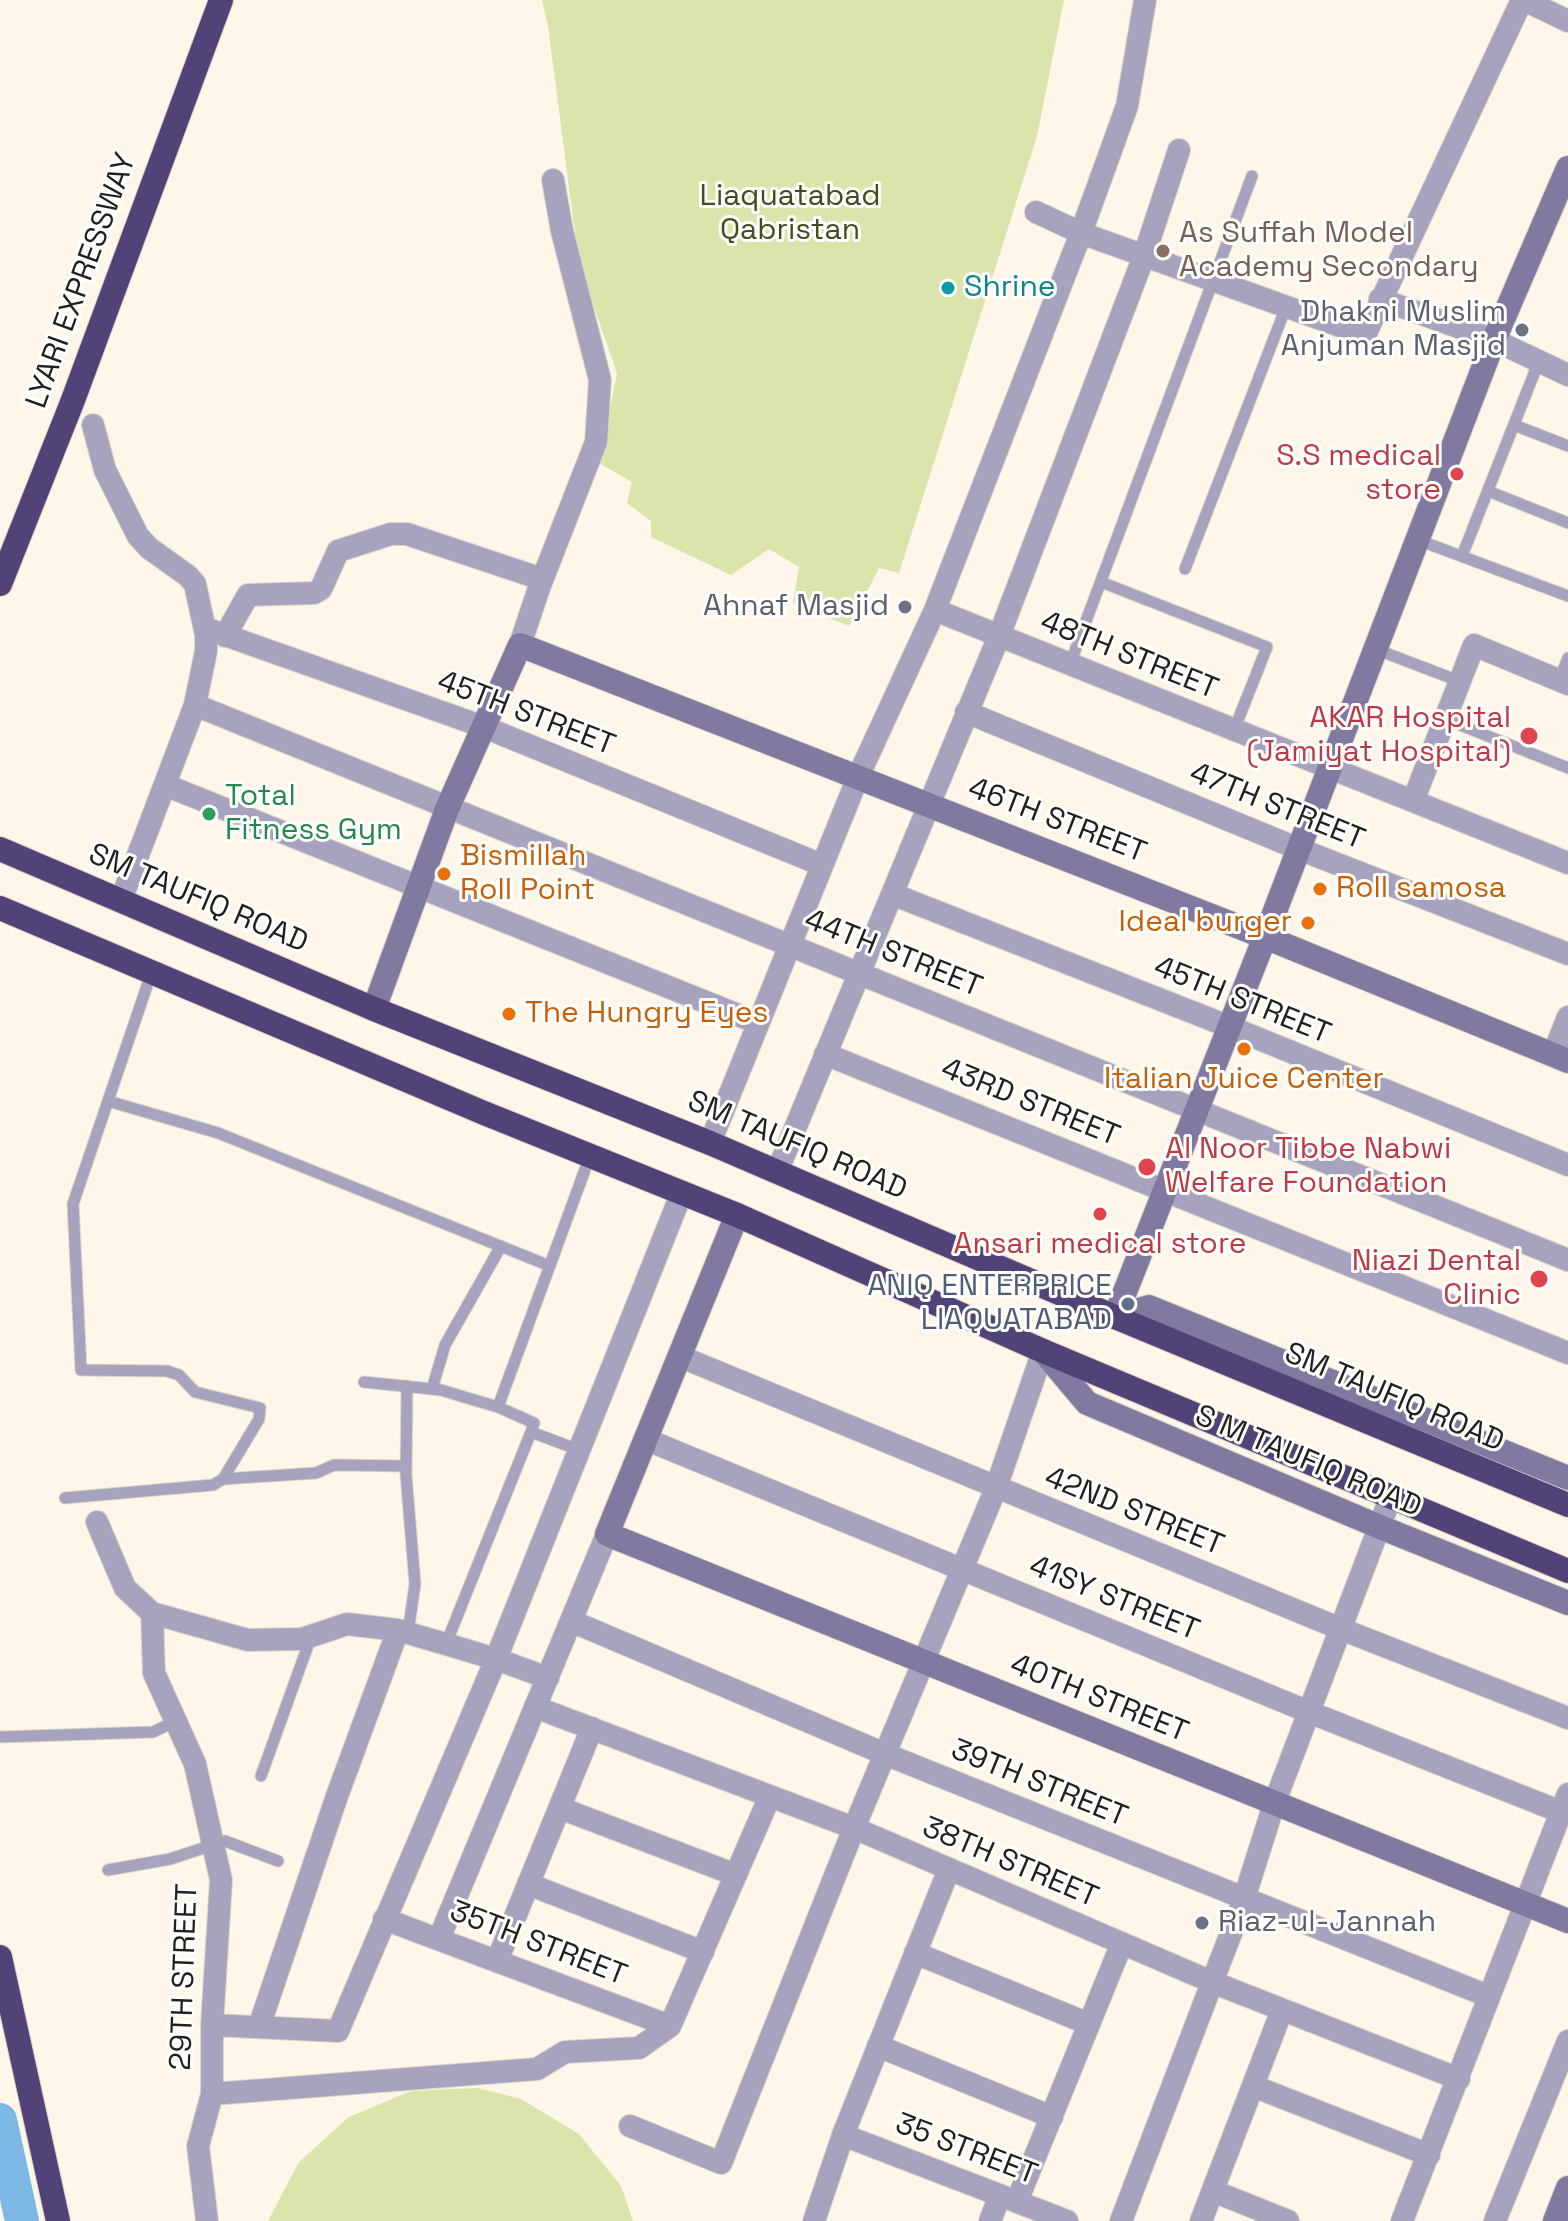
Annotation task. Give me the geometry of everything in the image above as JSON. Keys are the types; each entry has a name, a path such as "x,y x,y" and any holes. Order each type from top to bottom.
{"highway":[{"name":"LYARI EXPRESSWAY","path":"0,584 73,400 221,0"},
{"name":"SM TAUFIQ ROAD","path":"0,849 374,1009 710,1143 1115,1317 1568,1505"},
{"path":"0,908 484,1113 737,1215 1043,1351 1568,1571"},
{"path":"0,1957 58,2221"}],"street":[{"path":"710,1143 858,777 935,610 1081,233 1127,106 1145,0"},
{"path":"1036,212 1081,233 1365,335 1523,0 1568,21"},
{"path":"777,1172 999,636 1144,256 1179,150"},
{"path":"1115,1317 1265,937 1494,340 1568,168"},
{"path":"374,1009 447,809 520,645 542,579 596,442 600,380 562,231 553,180"},
{"path":"1380,299 1494,340 1568,375"},
{"path":"93,425 105,470 138,536 195,584 215,632"},
{"path":"121,900 195,705 206,651 215,632 248,595 314,593 325,582 338,551 391,534 407,534 542,579"},
{"name":"48TH STREET","path":"935,610 1568,863"},
{"name":"45TH STREET","path":"215,632 484,727 822,865"},
{"name":"46TH STREET","path":"520,645 1265,937 1560,1058"},
{"path":"1413,801 1474,645 1564,682"},
{"name":"44TH STREET","path":"195,705 1568,1260"},
{"name":"47TH STREET","path":"966,712 1299,849 1568,954"},
{"path":"165,785 758,1023"},
{"name":"45TH STREET","path":"892,894 1568,1165"},
{"path":"1560,1058 1568,1017"},
{"name":"43RD STREET","path":"825,1054 1568,1353"},
{"path":"212,2025 338,2031 496,1659 682,1192"},
{"path":"439,1939 737,1215"},
{"path":"1115,1317 1149,1307 1568,1478"},
{"path":"630,2126 721,2163 854,1828 996,1488 1043,1351"},
{"name":"S M TAUFIQ ROAD","path":"1043,1351 1087,1403 1568,1603"},
{"name":"42ND STREET","path":"679,1356 1341,1629 1568,1718"},
{"name":"41SY STREET","path":"645,1439 1309,1712 1564,1803"},
{"path":"1121,2221 1244,1899 1274,1804 1391,1496"},
{"path":"97,1522 125,1588 152,1613 248,1640 302,1639 347,1624 403,1632 548,1678"},
{"name":"40TH STREET","path":"607,1534 1568,1921"},
{"name":"29TH STREET","path":"152,1613 154,1673 195,1764 221,1880 212,2025 212,2094 198,2146 207,2221"},
{"name":"39TH STREET","path":"571,1621 885,1754 1488,1996"},
{"path":"259,2027 337,1796 403,1632"},
{"name":"38TH STREET","path":"535,1707 854,1828 1212,1982 1459,2079"},
{"path":"497,1961 592,1728"},
{"path":"212,2094 537,2069 565,2052 639,2048 670,2026 770,1796"},
{"path":"1402,2221 1564,1803"},
{"path":"560,1808 736,1875"},
{"path":"814,2221 843,2135 949,1869"},
{"path":"528,1884 703,1952"},
{"name":"35TH STREET","path":"384,1919 670,2026"},
{"path":"990,2221 1009,2198 1052,2117 1122,1943"},
{"path":"915,1953 1089,2024"},
{"path":"1201,2221 1282,2010"},
{"path":"1495,2221 1568,2041"},
{"path":"878,2046 1052,2117"},
{"path":"1253,2086 1429,2155"},
{"name":"35 STREET","path":"843,2135 1067,2221"},
{"path":"1555,2221 1568,2188"},
{"path":"1213,2191 1288,2221"}],"lane":[{"path":"1070,664 1252,176"},
{"path":"1185,569 1286,307"},
{"path":"1462,556 1539,361"},
{"path":"1514,425 1568,446"},
{"path":"1488,491 1568,523"},
{"path":"1418,539 1568,596"},
{"path":"1101,582 1267,647 1234,730"},
{"path":"1375,649 1459,681"},
{"path":"1564,682 1568,658"},
{"path":"1445,719 1568,768"},
{"path":"152,970 73,1204 81,1370 167,1371 179,1375 195,1392 260,1408 259,1419 223,1479"},
{"path":"108,1101 218,1133 550,1266"},
{"path":"498,1407 591,1156"},
{"path":"432,1389 445,1345 501,1246"},
{"path":"364,1382 432,1389 498,1407 534,1423 446,1644"},
{"path":"403,1632 415,1584 405,1466 407,1386"},
{"path":"531,1432 579,1450"},
{"path":"65,1498 213,1485 223,1479 316,1473 334,1465 405,1466"},
{"path":"261,1776 311,1636"},
{"path":"0,1737 153,1732 176,1721"},
{"path":"108,1870 170,1859 225,1841 278,1861"}],"green space":[{"name":"Liaquatabad Qabristan","path":"542,0 1064,0 1037,136 899,573 879,568 849,626 793,603 799,567 769,549 731,575 651,537 651,521 627,503 632,482 599,463 617,373 579,264"},
{"path":"478,2088 521,2099 579,2134 621,2186 633,2221 268,2221 299,2162 349,2117 411,2091"}],"waterway":[{"path":"0,2120 22,2221"}],"place":[{"name":"As Suffah Model Academy Secondary","path":"1163,251"},
{"name":"Shrine","path":"948,288"},
{"name":"Dhakni Muslim Anjuman Masjid","path":"1522,330"},
{"name":"S.S medical store","path":"1457,474"},
{"name":"Ahnaf Masjid","path":"905,607"},
{"name":"AKAR Hospital (Jamiyat Hospital)","path":"1529,736"},
{"name":"Total Fitness Gym","path":"209,814"},
{"name":"Bismillah Roll Point","path":"444,874"},
{"name":"Roll samosa","path":"1320,889"},
{"name":"Ideal burger","path":"1308,923"},
{"name":"The Hungry Eyes","path":"509,1014"},
{"name":"Italian Juice Center","path":"1244,1049"},
{"name":"Al Noor Tibbe Nabwi Welfare Foundation","path":"1147,1167"},
{"name":"Ansari medical store","path":"1100,1214"},
{"name":"Niazi Dental Clinic","path":"1539,1279"},
{"name":"ANIQ ENTERPRICE LIAQUATABAD","path":"1128,1304"},
{"name":"Riaz-ul-Jannah","path":"1202,1923"}]}
